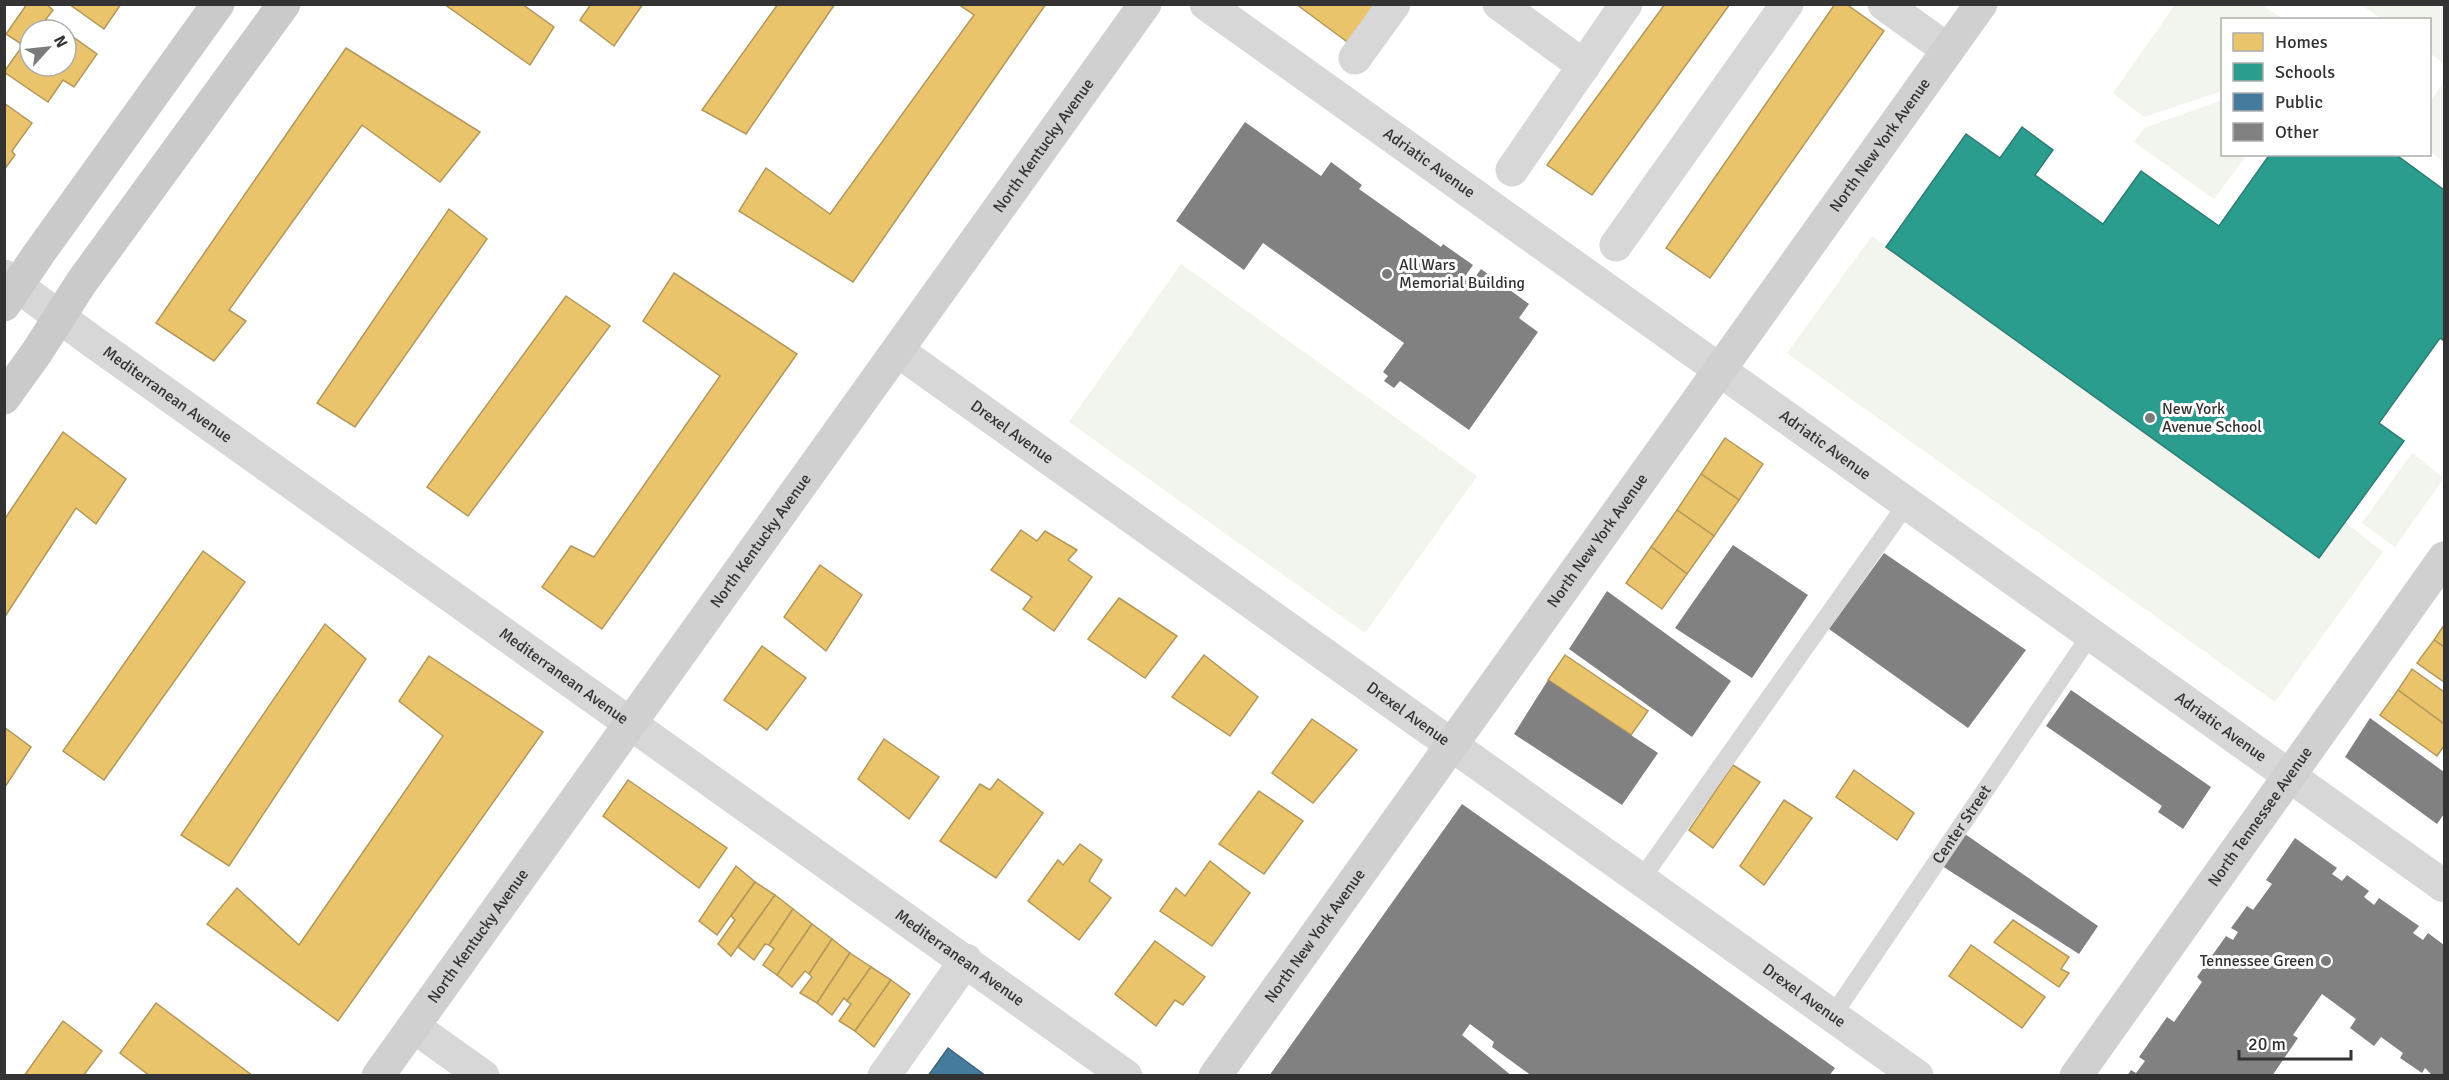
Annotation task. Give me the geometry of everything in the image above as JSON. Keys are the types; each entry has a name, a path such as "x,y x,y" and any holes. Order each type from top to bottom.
{"main road":[{"path":"9,289 218,4"},
{"path":"4,398 81,283 284,4"}],"street":[{"name":"North Kentucky Avenue","path":"378,1076 1145,4"},
{"name":"Adriatic Avenue","path":"1206,4 2445,886"},
{"path":"1355,58 1394,4"},
{"path":"1499,4 1584,66"},
{"path":"1512,170 1626,4"},
{"path":"1616,245 1787,4"},
{"path":"1884,4 1948,50"},
{"name":"North New York Avenue","path":"1215,1076 1981,4"},
{"name":"Mediterranean Avenue","path":"9,289 60,317 1126,1076"},
{"name":"Drexel Avenue","path":"898,351 1642,878 1917,1076"},
{"name":"North Tennessee Avenue","path":"2076,1076 2288,775 2445,558"},
{"path":"884,1076 966,960"},
{"path":"414,1027 483,1076"}],"lane":[{"path":"1642,878 1908,502"},
{"name":"Center Street","path":"1833,1015 2091,634"}],"shaded area":[{"path":"2175,5 2262,5 2282,18 2221,18 2221,91 2144,117 2113,93"},
{"path":"2361,5 2444,5 2444,64 2431,54 2431,18 2380,18"},
{"path":"2444,81 2444,162 2431,152 2431,100"},
{"path":"2221,100 2221,156 2246,156 2214,199 2134,142 2144,128"},
{"path":"1872,236 2319,558 2345,522 2383,552 2275,702 1787,353"},
{"path":"1181,264 1477,476 1365,633 1069,422"},
{"path":"2412,453 2444,478 2395,547 2362,523"}],"building: Homes":[{"path":"27,4 46,4 53,10 47,18 18,18 18,42 6,34"},
{"path":"69,4 121,4 104,29"},
{"path":"444,4 522,4 554,27 530,65"},
{"path":"591,4 643,4 614,46 580,20"},
{"path":"778,4 835,4 746,134 702,110"},
{"path":"958,4 1046,4 853,282 739,211 766,168 830,214 974,15"},
{"path":"1296,4 1379,4 1350,44"},
{"path":"1665,4 1730,4 1592,195 1547,165"},
{"path":"1835,4 1846,4 1884,31 1710,278 1666,248"},
{"path":"78,41 97,54 74,87 63,80 48,102 4,72 18,52 18,78 78,78"},
{"path":"346,48 480,132 440,182 362,125 229,310 246,321 214,361 156,323"},
{"path":"4,103 32,123 12,151 15,155 4,170"},
{"path":"449,209 487,239 355,427 317,403"},
{"path":"674,273 797,354 602,629 542,587 571,546 594,557 720,376 643,321"},
{"path":"566,296 610,326 468,516 427,487"},
{"path":"63,432 126,479 96,524 76,508 4,618 4,520"},
{"path":"1725,438 1763,464 1739,500 1701,474"},
{"path":"1701,474 1739,500 1714,536 1677,510"},
{"path":"1677,510 1714,536 1687,574 1651,547"},
{"path":"1021,530 1037,541 1045,531 1077,550 1068,560 1092,577 1054,631 1023,609 1032,597 991,570"},
{"path":"1651,547 1687,574 1662,609 1626,583"},
{"path":"203,551 245,582 104,780 63,751"},
{"path":"820,565 862,595 826,651 784,617"},
{"path":"1119,598 1177,636 1145,678 1088,639"},
{"path":"325,624 366,659 229,866 181,835"},
{"path":"2444,625 2444,647 2434,640"},
{"path":"2434,640 2444,647 2444,682 2417,663"},
{"path":"762,646 806,678 767,730 724,700"},
{"path":"1204,655 1258,697 1230,736 1172,697"},
{"path":"1565,655 1648,711 1631,735 1548,680"},
{"path":"429,656 543,732 338,1021 207,924 237,888 299,945 443,736 399,701"},
{"path":"2412,669 2444,692 2444,724 2398,690"},
{"path":"2398,690 2444,724 2444,746 2437,756 2380,715"},
{"path":"1312,719 1357,750 1313,803 1272,773"},
{"path":"4,727 31,747 5,787 4,786"},
{"path":"884,739 939,777 909,819 858,779"},
{"path":"1733,765 1760,782 1713,848 1689,830"},
{"path":"1854,770 1914,813 1897,840 1836,797"},
{"path":"998,779 1043,813 996,878 940,841 980,784 990,790"},
{"path":"628,780 727,848 699,888 603,816"},
{"path":"1259,791 1303,821 1264,874 1219,844"},
{"path":"1784,800 1812,818 1764,885 1740,866"},
{"path":"1080,844 1102,860 1089,881 1111,898 1079,940 1028,901 1058,860 1063,865"},
{"path":"1210,861 1250,893 1212,946 1160,911 1176,888 1185,896"},
{"path":"736,866 755,882 717,935 699,921"},
{"path":"755,882 775,895 731,956 718,944 735,920 731,916"},
{"path":"775,895 793,909 769,945 765,944 754,960 738,947"},
{"path":"793,909 812,924 777,975 763,965 774,949 769,945"},
{"path":"2013,920 2069,957 2061,969 2069,973 2059,987 1994,942"},
{"path":"812,924 832,939 809,974 805,971 792,987 777,975"},
{"path":"832,939 850,953 817,1003 800,993 812,977 809,974"},
{"path":"1155,941 1205,977 1183,1005 1175,1000 1156,1026 1115,994"},
{"path":"1971,945 2045,997 2022,1028 1949,976"},
{"path":"850,953 871,967 847,1001 844,998 832,1015 817,1003"},
{"path":"871,967 891,980 855,1031 839,1021 851,1004 847,1001"},
{"path":"891,980 910,994 874,1047 855,1031"},
{"path":"156,1003 253,1076 150,1076 120,1053"},
{"path":"63,1021 102,1051 83,1076 24,1076"}],"building: Schools":[{"name":"New York Avenue School","path":"2022,127 2053,150 2035,175 2103,224 2141,171 2219,226 2269,156 2398,156 2444,190 2444,341 2440,338 2379,423 2404,441 2319,558 1886,247 1966,134 2000,158"}],"building: Public":[{"path":"948,1048 986,1076 928,1076"}],"building: Other":[{"name":"All Wars Memorial Building","path":"1245,122 1321,176 1331,162 1362,185 1359,189 1441,247 1443,244 1473,265 1464,278 1471,283 1481,269 1529,304 1519,318 1538,332 1469,430 1400,381 1394,388 1384,381 1388,376 1383,372 1404,343 1263,243 1244,270 1176,221"},
{"path":"1733,545 1808,595 1752,678 1675,628"},
{"path":"1884,553 2026,650 1968,728 1829,629"},
{"path":"1607,591 1731,681 1692,737 1569,649"},
{"path":"1548,680 1658,753 1622,805 1514,734"},
{"path":"2071,690 2211,787 2183,829 2158,812 2162,806 2046,726"},
{"path":"2370,718 2444,772 2444,814 2437,824 2345,757"},
{"path":"1462,804 1835,1068 1829,1076 1532,1076 1492,1047 1494,1042 1470,1024 1462,1035 1512,1076 1269,1076"},
{"path":"1962,832 2098,926 2079,954 1939,864"},
{"name":"Tennessee Green","path":"2295,838 2337,868 2332,874 2342,881 2347,875 2369,891 2364,897 2374,905 2379,898 2419,926 2413,933 2423,940 2428,933 2444,945 2444,1076 2433,1076 2425,1068 2422,1073 2400,1058 2403,1053 2381,1037 2374,1046 2350,1028 2356,1019 2322,994 2293,1035 2298,1038 2272,1076 2127,1076 2131,1070 2136,1073 2145,1061 2139,1057 2167,1017 2174,1022 2202,982 2197,977 2226,936 2233,940 2238,932 2231,928 2247,906 2253,910 2272,884 2266,880"}],"place":[{"name":"All Wars Memorial Building","path":"1387,274"},
{"name":"New York Avenue School","path":"2150,418"},
{"name":"Tennessee Green","path":"2326,961"}]}
